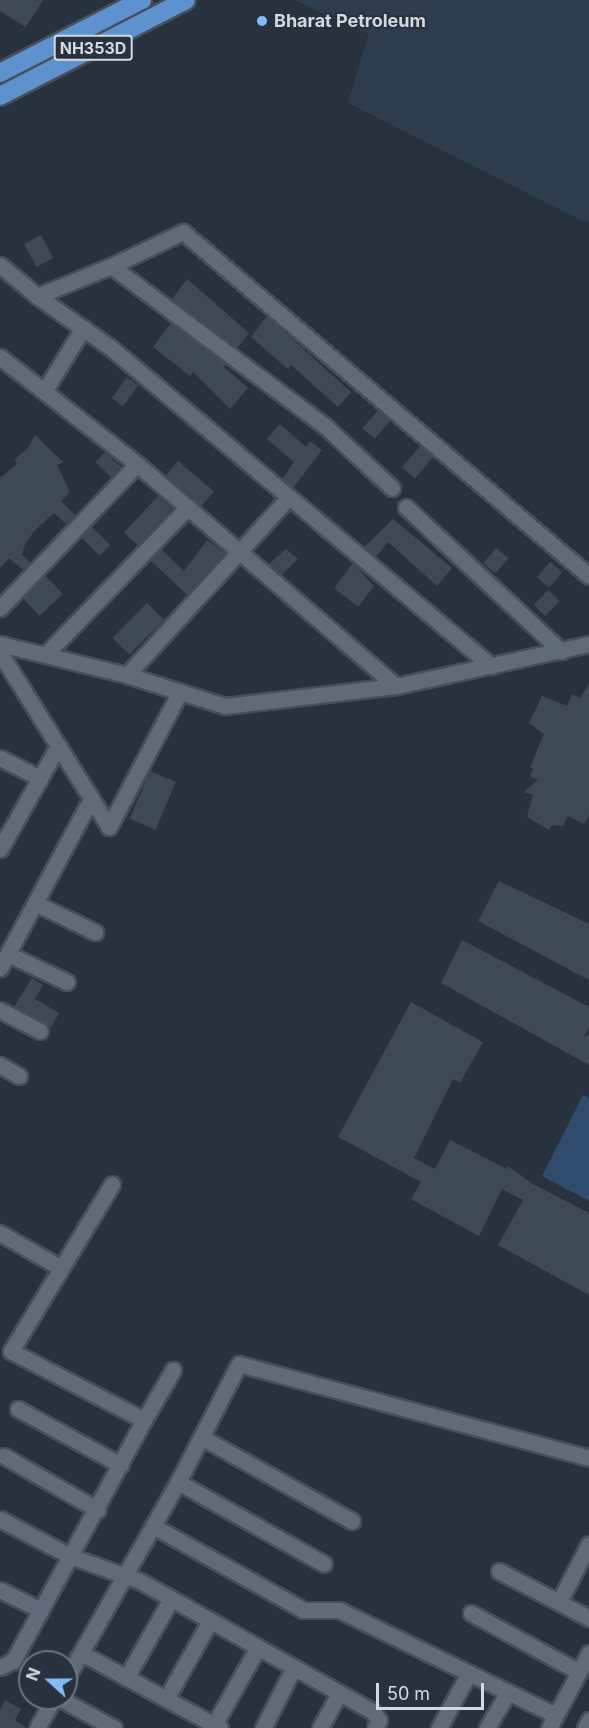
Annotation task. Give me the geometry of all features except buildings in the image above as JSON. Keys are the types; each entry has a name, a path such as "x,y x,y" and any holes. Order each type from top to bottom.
{"highway":[{"name":"NH353D","path":"0,73 142,0"},
{"name":"NH353D","path":"0,96 186,0"}],"street":[{"path":"37,297 183,232 589,576"},
{"path":"0,265 37,297 82,328 290,497 491,666"},
{"path":"111,266 325,426 392,488"},
{"path":"45,390 82,328"},
{"path":"0,357 138,464 241,550 396,686"},
{"path":"0,608 138,464"},
{"path":"127,675 290,497"},
{"path":"46,654 188,507"},
{"path":"406,507 561,651"},
{"path":"0,644 127,675 225,706 396,686 589,644"},
{"path":"0,653 109,827 180,692"},
{"path":"0,849 58,746"},
{"path":"0,758 40,778"},
{"path":"0,968 91,800"},
{"path":"35,903 94,932"},
{"path":"8,954 67,982"},
{"path":"0,1010 40,1030"},
{"path":"0,1065 19,1076"},
{"path":"112,1184 11,1352 144,1420"},
{"path":"0,1233 61,1268"},
{"path":"78,1660 178,1482 239,1364 589,1458"},
{"path":"0,1667 13,1661 173,1370"},
{"path":"18,1409 121,1465"},
{"path":"201,1437 352,1521"},
{"path":"4,1456 98,1510"},
{"path":"178,1482 324,1564"},
{"path":"0,1520 70,1556 124,1576 171,1599 373,1712 379,1720 375,1728"},
{"path":"153,1526 303,1610 339,1610 508,1692 552,1722 589,1653"},
{"path":"559,1602 589,1544"},
{"path":"499,1571 589,1618"},
{"path":"0,1590 41,1610"},
{"path":"126,1678 171,1599"},
{"path":"471,1613 579,1672"},
{"path":"166,1699 210,1621"},
{"path":"82,1654 217,1726 257,1649"},
{"path":"263,1728 293,1669"},
{"path":"439,1728 469,1673"},
{"path":"487,1728 508,1692"},
{"path":"321,1728 339,1694"},
{"path":"78,1708 114,1728"},
{"path":"37,1728 47,1710"},
{"path":"585,1728 589,1720"}],"shaded area":[{"path":"294,0 589,0 589,224 348,103 369,34"},
{"path":"583,1095 589,1098 589,1201 542,1176"}],"place":[{"name":"Bharat Petroleum","path":"262,21"}]}
